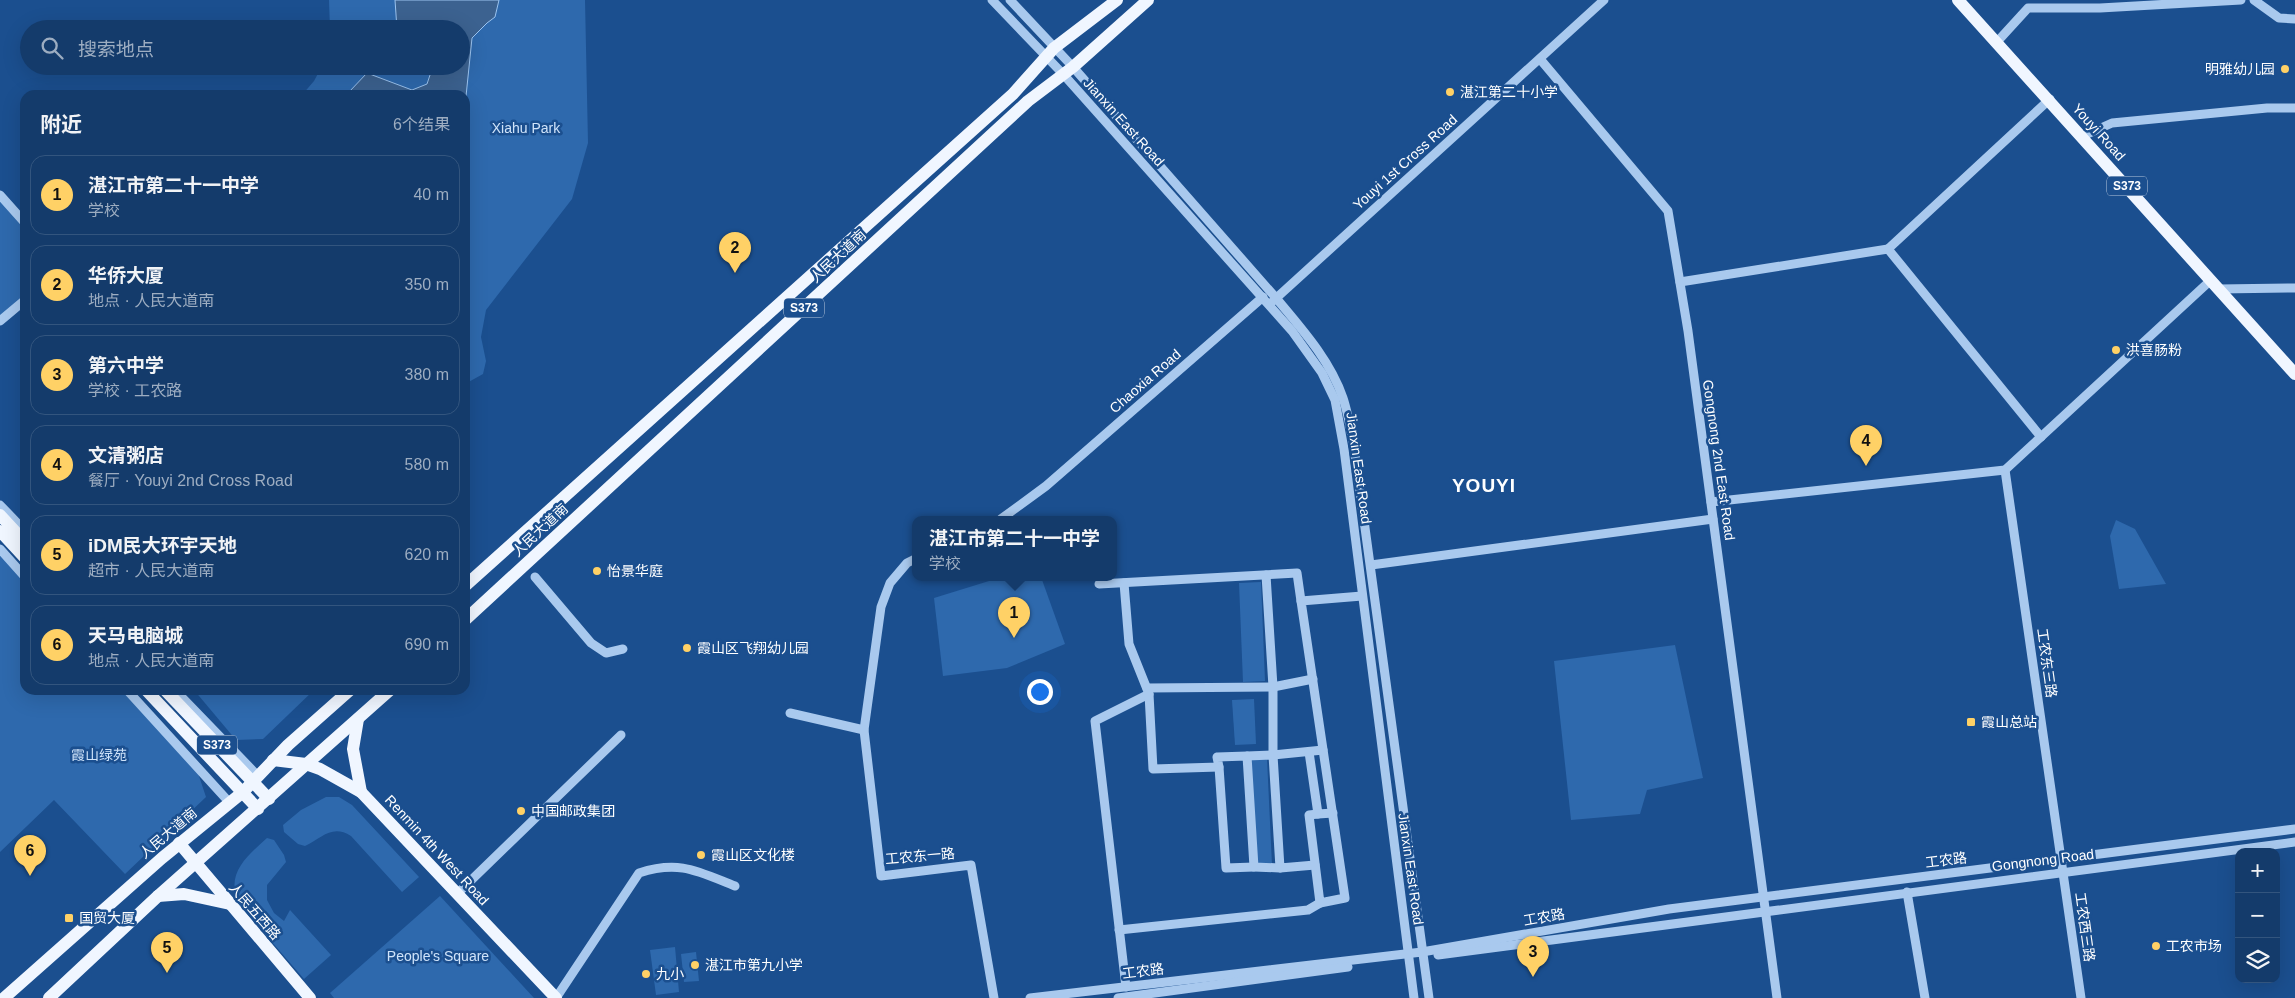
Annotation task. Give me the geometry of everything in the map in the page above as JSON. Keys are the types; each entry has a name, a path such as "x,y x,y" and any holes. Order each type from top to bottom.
{"main road":[{"name":"人民大道南","path":"470,582 1006,100 1054,48 1117,0"},
{"name":"人民大道南","path":"470,615 1028,101 1068,71 1148,0"},
{"name":"Youyi Road","path":"1958,0 2050,99 2295,374"},
{"path":"0,516 20,537"},
{"path":"0,531 20,553"},
{"name":"S373","path":"151,695 258,809"},
{"name":"S373","path":"170,695 255,779 269,799"},
{"name":"人民大道南","path":"4,998 179,843 243,792 273,760 344,695"},
{"path":"49,998 158,896 384,695"},
{"path":"358,719 353,749 361,792"},
{"name":"Renmin 4th West Road","path":"273,760 306,764 320,769 361,792 556,998"},
{"name":"人民五西路","path":"179,843 310,998"},
{"path":"158,896 184,894 230,904"}],"street":[{"name":"Jianxin East Road","path":"992,0 1045,57 1068,71 1273,302 1298,325 1331,372 1343,398 1354,447 1371,565 1429,998"},
{"name":"Jianxin East Road","path":"1010,0 1054,48 1068,71 1263,298 1273,302 1322,373 1335,400 1344,449 1414,998"},
{"name":"Youyi 1st Cross Road","path":"1273,302 1604,0"},
{"path":"1996,43 2028,8 2100,8 2241,0"},
{"path":"2254,0 2278,18 2295,19"},
{"name":"Gongnong 2nd East Road","path":"1540,59 1668,211 1711,502 1776,998"},
{"path":"1680,282 1888,249 2050,99"},
{"path":"2083,136 2112,123 2267,108 2295,108"},
{"path":"0,195 20,217"},
{"path":"1888,249 2041,436"},
{"path":"1711,502 2005,470 2041,436 2215,284 2295,288"},
{"name":"Chaoxia Road","path":"1004,516 1046,486 1263,298"},
{"path":"0,321 20,304"},
{"name":"工农东三路","path":"2005,470 2062,859"},
{"path":"0,505 20,526"},
{"path":"1371,565 1713,518"},
{"path":"0,549 20,571"},
{"path":"790,713 864,730 880,607 890,583 907,562 912,560"},
{"path":"1099,584 1297,573 1345,898 1320,903 1308,910 1119,930"},
{"path":"1266,575 1273,687 1273,755 1280,868"},
{"path":"534,577 590,643 606,653 623,649"},
{"path":"1124,583 1129,644 1148,691 1153,769 1219,767"},
{"path":"1301,601 1362,596"},
{"path":"1126,987 1095,721 1148,691 1273,687 1313,679"},
{"path":"132,695 229,802"},
{"path":"179,695 255,779"},
{"name":"工农东一路","path":"864,730 881,876 971,866 994,998"},
{"path":"458,894 621,736"},
{"path":"1315,865 1280,868 1226,868 1217,757 1273,755 1323,750"},
{"path":"1309,752 1318,814"},
{"path":"1247,756 1254,867"},
{"path":"1320,903 1309,815 1333,813"},
{"name":"Gongnong Road","path":"2062,859 2295,829"},
{"name":"Gongnong Road","path":"1765,911 2295,842"},
{"name":"工农西三路","path":"2062,859 2081,998"},
{"name":"工农路","path":"1422,951 1668,909 2062,859"},
{"path":"556,998 639,873 657,867 674,866 690,869 735,886"},
{"path":"1907,892 1925,998"},
{"name":"工农路","path":"1030,998 1765,911"},
{"name":"工农路","path":"1118,998 1409,952"}],"green space":[{"path":"329,0 395,0 396,20 330,20"},
{"name":"Xiahu Park","path":"499,0 585,0 588,143 572,199 486,310 481,337 486,361 483,374 470,381 470,90 467,90 467,75 470,75 470,45 472,38 482,26 495,17"},
{"path":"317,75 366,75 351,90 306,90"},
{"path":"370,75 430,75 427,85 412,90"},
{"path":"0,195 20,217 20,304 0,321"},
{"path":"2116,520 2135,529 2166,584 2119,589 2110,536"},
{"name":"霞山绿苑","path":"0,552 20,574 20,695 132,695 195,764 206,797 125,874 54,800 0,852"},
{"path":"989,581 1042,581 1065,644 1007,668 943,676 934,598"},
{"path":"1261,582 1265,681 1243,682 1239,583"},
{"path":"1675,645 1703,778 1647,790 1640,814 1571,820 1554,661"},
{"path":"198,695 309,695 263,739 236,740"},
{"path":"1254,699 1256,744 1235,745 1232,700"},
{"path":"1267,759 1272,865 1255,866 1250,760"},
{"path":"326,797 339,797 352,805 419,877 402,892 351,836 338,831 333,832 305,846 298,844 284,832 283,825 301,810"},
{"path":"267,838 274,840 284,855 286,862 267,885 267,900 274,913 284,921 290,910 331,955 304,979 239,904 235,893 236,875 240,867 245,859"},
{"name":"People's Square","path":"440,896 534,998 334,998 330,993"},
{"path":"675,947 679,992 656,995 650,950"},
{"path":"696,952 699,981 684,982 681,954"}],"shaded area":[{"path":"395,0 499,0 495,17 472,38 470,57 470,20 396,20"},
{"path":"365,75 372,75 412,90 351,90"},
{"path":"430,75 468,75 467,90 412,90 427,84"}],"place":[{"name":"明雅幼儿园","path":"2285,69"},
{"name":"湛江第二十小学","path":"1450,92"},
{"name":"华侨大厦","path":"735,273"},
{"name":"洪喜肠粉","path":"2116,350"},
{"name":"文清粥店","path":"1866,466"},
{"name":"怡景华庭","path":"597,571"},
{"name":"湛江市第二十一中学","path":"1014,638"},
{"name":"霞山区飞翔幼儿园","path":"687,648"},
{"name":"霞山总站","path":"1971,722"},
{"name":"中国邮政集团","path":"521,811"},
{"name":"霞山区文化楼","path":"701,855"},
{"name":"天马电脑城","path":"30,876"},
{"name":"国贸大厦","path":"69,918"},
{"name":"工农市场","path":"2156,946"},
{"name":"湛江市第九小学","path":"695,965"},
{"name":"iDM民大环宇天地","path":"167,973"},
{"name":"九小","path":"646,974"},
{"name":"第六中学","path":"1533,977"}],"district":[{"name":"YOUYI","path":"1484,485"}]}
